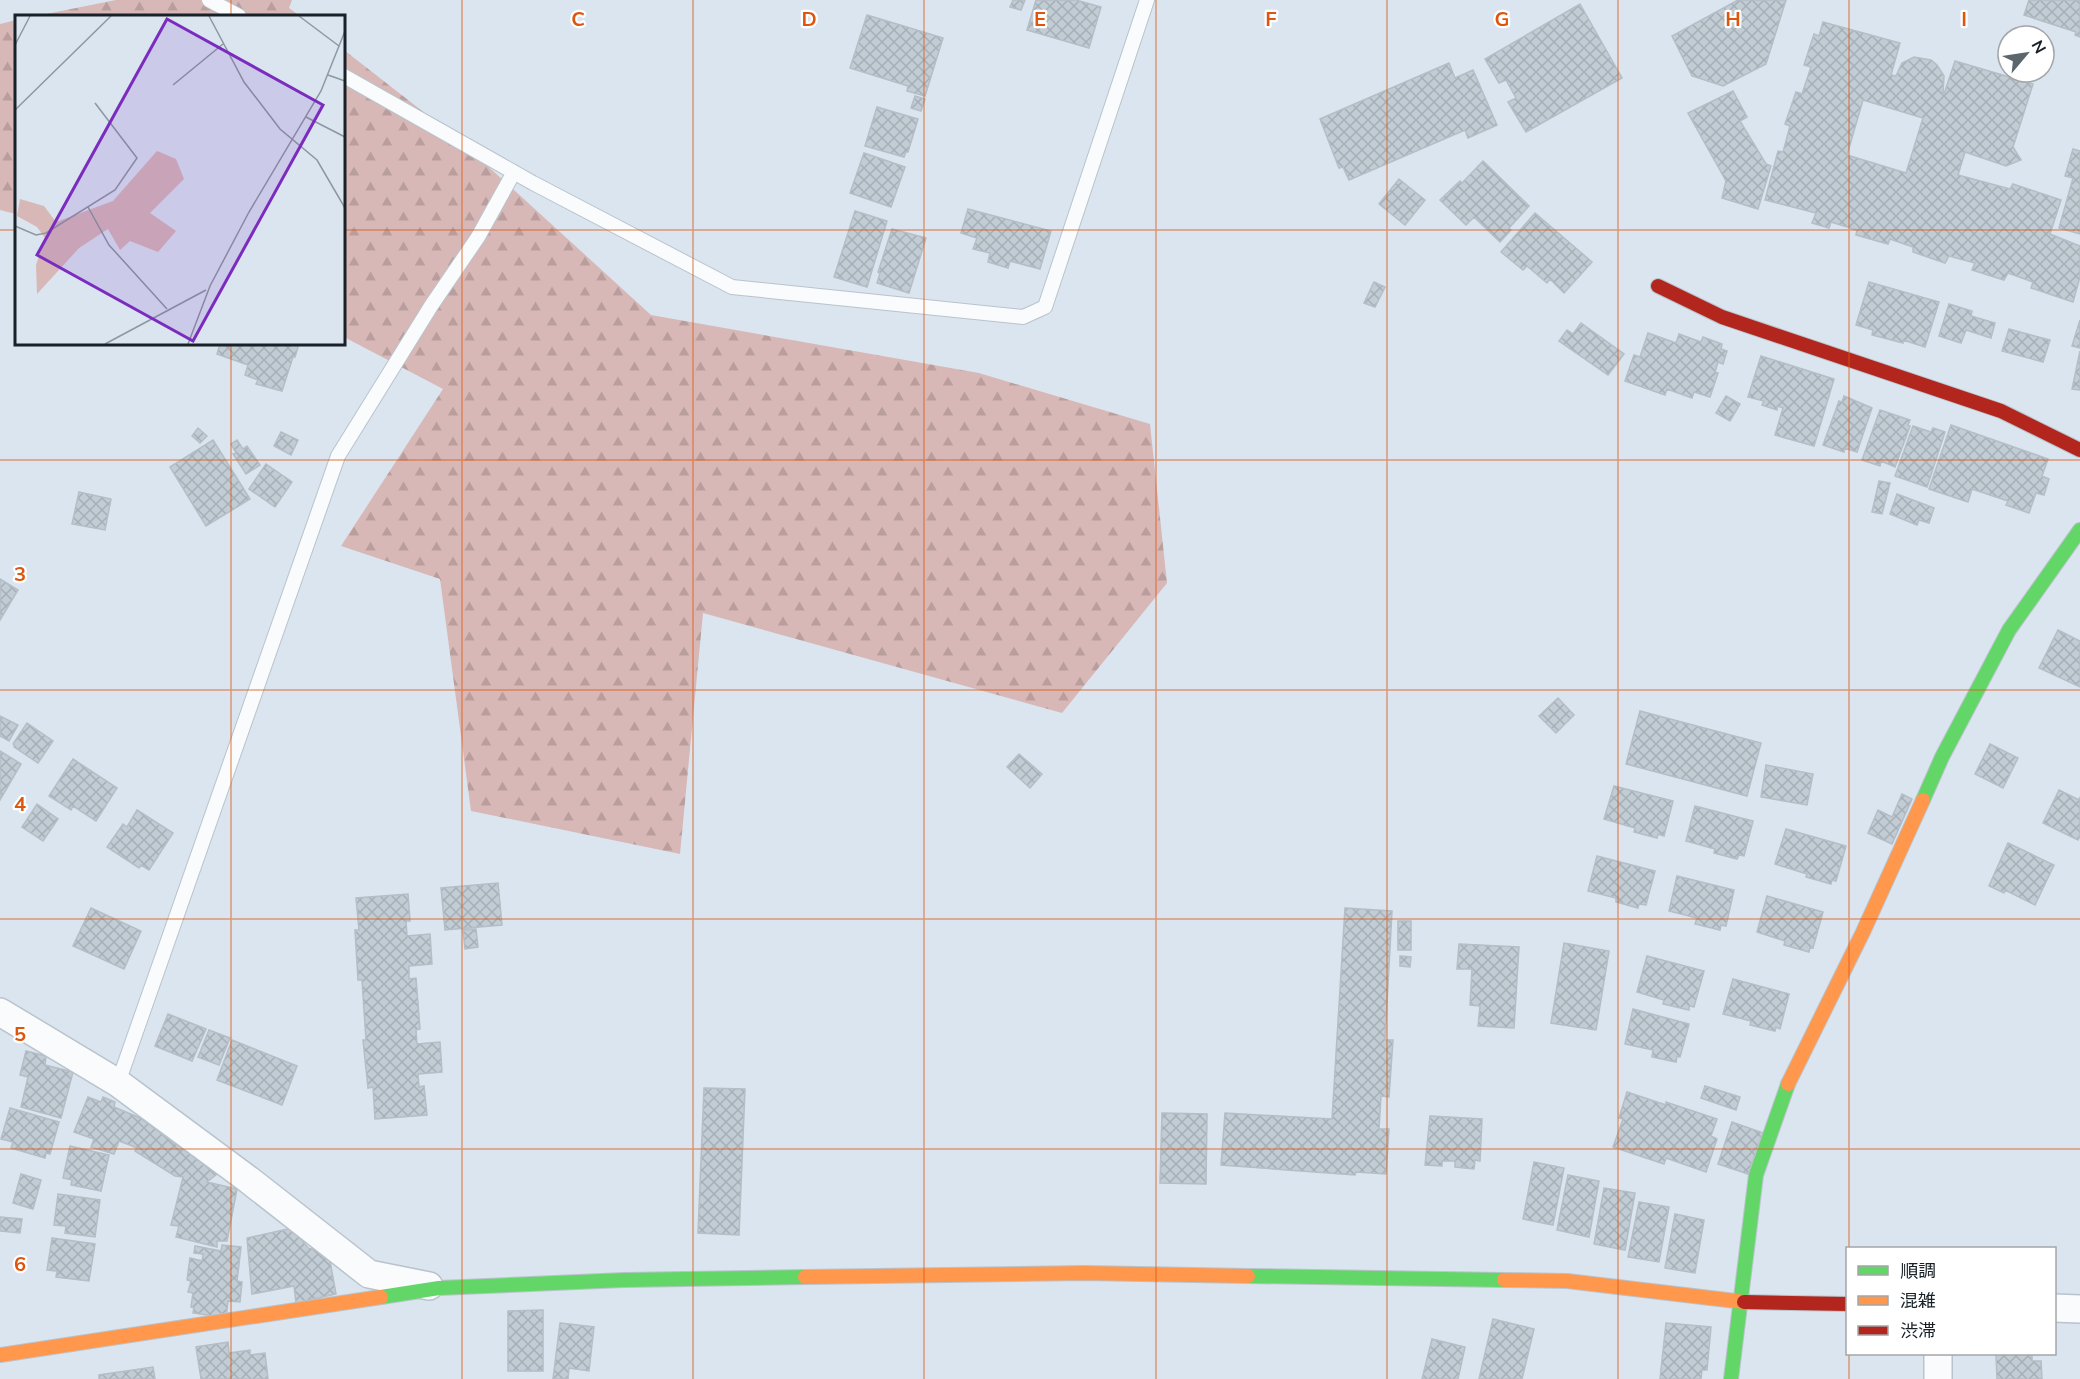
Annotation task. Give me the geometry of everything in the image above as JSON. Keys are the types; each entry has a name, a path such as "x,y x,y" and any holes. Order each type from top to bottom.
{"street":[{"path":"1658,286 1722,317 2001,411 2080,450"},
{"path":"1731,1379 1756,1175 1789,1082 1863,932 1942,757 2009,630 2080,530"},
{"path":"0,1012 118,1083 249,1180 369,1274 439,1288"},
{"path":"0,1355 439,1288 624,1280 1084,1273 1567,1281 1742,1302 1846,1304"},
{"path":"2056,1308 2080,1309"},
{"path":"1938,1355 1938,1379"}],"lane":[{"path":"209,0 236,15"},
{"path":"345,77 514,172 732,287 1023,317 1045,307 1147,0"},
{"path":"118,1083 338,456 431,306 478,237 514,172"}],"green space":[{"path":"116,0 292,0 289,8 299,15 41,15"},
{"path":"15,20 15,214 0,210 0,24"},
{"path":"345,51 458,139 651,315 979,373 1150,424 1167,583 1062,713 703,613 680,854 471,811 440,579 341,546 443,389 345,338"}],"building":[{"path":"1013,0 1025,0 1021,10 1010,7"},
{"path":"1036,0 1076,0 1101,7 1089,48 1027,30"},
{"path":"1738,0 1786,0 1766,64 1723,86 1692,76 1672,36"},
{"path":"2029,0 2080,0 2080,37 2075,35 2076,32 2056,24 2024,15"},
{"path":"1580,4 1622,78 1526,132 1508,102 1516,98 1506,80 1499,83 1485,59"},
{"path":"867,15 943,38 925,96 907,91 908,86 850,68"},
{"path":"1823,22 1900,43 1891,75 1896,76 1902,63 1914,57 1931,60 1944,76 1943,94 1955,61 1996,73 1996,84 2033,84 2013,147 2021,160 2006,166 1965,152 1958,175 2010,189 2013,184 2061,200 2050,234 2080,246 2080,277 2073,302 2031,288 2033,282 2008,273 2004,280 1972,270 1975,263 1949,256 1945,263 1913,252 1913,247 1890,239 1888,244 1856,235 1857,230 1831,222 1829,228 1812,223 1816,213 1765,200 1778,151 1783,152 1790,126 1785,124 1796,92 1802,94 1811,67 1804,65 1814,34 1819,36","holes":["1863,100 1923,118 1906,173 1847,155"]},
{"path":"1449,63 1455,78 1473,70 1497,125 1468,138 1465,130 1349,180 1343,167 1339,168 1320,119"},
{"path":"1733,91 1747,117 1740,121 1766,164 1771,166 1758,209 1722,198 1726,181 1688,113"},
{"path":"915,96 925,99 921,111 911,108"},
{"path":"877,107 918,119 908,152 904,157 865,146"},
{"path":"2073,149 2080,151 2080,234 2059,228 2073,178 2065,176"},
{"path":"864,153 905,167 891,207 850,193"},
{"path":"1483,161 1529,206 1500,242 1474,217 1466,225 1440,200 1460,181 1462,183"},
{"path":"1399,179 1425,200 1405,225 1379,204"},
{"path":"968,209 1051,231 1040,269 1010,261 1008,268 988,262 990,253 973,249 977,238 961,233"},
{"path":"855,211 887,221 867,287 834,277"},
{"path":"1535,213 1592,262 1564,293 1550,279 1547,283 1527,266 1523,270 1501,252"},
{"path":"892,229 926,238 909,293 877,283 880,273 878,272"},
{"path":"1374,282 1385,287 1375,307 1364,303"},
{"path":"1869,282 1939,302 1925,347 1903,340 1903,343 1872,335 1873,330 1856,325"},
{"path":"1949,304 1972,311 1971,316 1995,323 1991,338 1966,330 1961,343 1939,336"},
{"path":"2080,320 2080,348 2072,346"},
{"path":"1581,323 1624,354 1608,375 1559,341 1567,330 1573,334"},
{"path":"2009,329 2050,340 2043,362 2002,351"},
{"path":"1648,333 1676,343 1679,334 1701,342 1703,337 1722,344 1721,349 1727,351 1723,364 1718,362 1715,372 1718,373 1710,397 1694,392 1692,398 1667,389 1665,395 1625,381 1634,355 1640,357"},
{"path":"220,345 299,345 282,391 256,384 258,380 245,375 248,365 217,354"},
{"path":"2080,351 2080,390 2072,389"},
{"path":"1761,356 1834,379 1814,446 1775,435 1783,408 1777,406 1777,410 1762,405 1764,401 1748,397"},
{"path":"1726,396 1740,404 1730,421 1716,413"},
{"path":"1844,396 1872,408 1857,452 1845,448 1844,452 1823,445 1839,401 1842,402"},
{"path":"1880,410 1910,420 1908,425 1910,426 1895,467 1881,461 1880,466 1862,460"},
{"path":"1951,425 2048,459 2042,476 2049,479 2044,495 2036,493 2029,513 2006,505 2008,501 1972,489 1968,502 1929,489"},
{"path":"1913,426 1931,432 1933,428 1945,432 1927,487 1895,476"},
{"path":"198,428 207,436 200,443 192,436"},
{"path":"281,432 298,440 291,455 274,446"},
{"path":"213,440 250,499 206,526 170,467"},
{"path":"237,440 243,449 247,446 260,465 246,474 233,454 236,453 231,444"},
{"path":"266,464 292,482 275,507 249,489"},
{"path":"1879,481 1890,483 1882,514 1872,512"},
{"path":"79,492 111,499 105,530 72,524"},
{"path":"1897,494 1934,508 1929,523 1919,520 1917,525 1890,514"},
{"path":"0,579 18,590 0,620"},
{"path":"2058,630 2080,641 2080,687 2039,668"},
{"path":"1558,698 1574,715 1556,733 1539,716"},
{"path":"1640,711 1761,743 1747,796 1626,764"},
{"path":"0,716 18,725 9,741 0,736"},
{"path":"27,723 53,741 38,763 13,744"},
{"path":"1990,744 2018,758 2003,788 1975,774"},
{"path":"0,751 21,764 0,800"},
{"path":"1019,754 1042,774 1030,788 1007,767"},
{"path":"73,759 117,788 96,821 73,806 71,810 49,796"},
{"path":"1766,765 1813,774 1807,805 1761,797"},
{"path":"1614,786 1673,801 1664,836 1658,834 1657,838 1634,832 1635,828 1604,819"},
{"path":"2059,790 2079,800 2080,797 2080,836 2078,840 2043,823"},
{"path":"1902,794 1912,799 1892,844 1868,833 1878,810 1892,817"},
{"path":"37,804 58,819 43,841 22,827"},
{"path":"1695,806 1753,821 1744,856 1739,855 1737,859 1714,853 1715,849 1686,841"},
{"path":"137,810 173,833 149,870 141,865 139,868 107,847 123,824 127,827"},
{"path":"1786,829 1846,846 1836,881 1832,880 1831,884 1806,877 1807,874 1775,864"},
{"path":"2008,843 2054,865 2035,905 2005,890 2004,893 1989,886"},
{"path":"1597,856 1655,871 1646,905 1639,904 1638,908 1616,902 1616,898 1588,891"},
{"path":"1677,876 1734,890 1726,926 1721,925 1720,930 1695,924 1697,918 1669,911"},
{"path":"498,883 502,925 445,930 441,888"},
{"path":"408,894 410,921 406,921 407,936 430,934 432,964 409,966 409,979 416,978 420,1029 416,1030 417,1044 440,1042 442,1072 418,1074 419,1087 424,1086 427,1115 375,1119 373,1087 368,1088 363,1040 366,1040 362,980 358,980 355,930 359,930 356,898"},
{"path":"1767,896 1823,912 1813,948 1810,947 1809,952 1784,945 1785,941 1757,932"},
{"path":"91,908 141,931 124,969 73,946"},
{"path":"1345,908 1392,911 1385,1040 1393,1040 1389,1097 1381,1096 1379,1129 1389,1129 1386,1174 1356,1172 1355,1175 1221,1165 1225,1113 1332,1119"},
{"path":"1398,921 1411,921 1411,950 1398,950"},
{"path":"476,929 478,947 465,949 463,930"},
{"path":"1564,943 1609,951 1596,1030 1551,1023"},
{"path":"1459,944 1519,947 1514,1028 1478,1026 1480,1006 1470,1005 1472,969 1457,969"},
{"path":"1400,956 1411,957 1410,967 1400,966"},
{"path":"1647,956 1704,971 1694,1007 1689,1006 1689,1010 1663,1004 1664,1000 1637,992"},
{"path":"1733,979 1789,994 1780,1029 1776,1027 1775,1031 1750,1025 1751,1021 1723,1014"},
{"path":"1633,1009 1689,1024 1680,1057 1677,1056 1676,1062 1652,1057 1653,1050 1625,1044"},
{"path":"168,1014 206,1029 192,1061 155,1046"},
{"path":"209,1030 230,1038 219,1065 198,1057"},
{"path":"232,1040 297,1066 282,1105 217,1080"},
{"path":"26,1051 46,1056 45,1065 73,1072 61,1118 21,1107 28,1077 20,1075"},
{"path":"1705,1086 1740,1097 1736,1110 1701,1098"},
{"path":"704,1088 745,1089 739,1235 698,1233"},
{"path":"1627,1092 1717,1119 1711,1136 1717,1139 1706,1172 1666,1158 1664,1164 1613,1147 1623,1119 1619,1118"},
{"path":"88,1097 101,1102 103,1097 115,1102 114,1107 140,1118 217,1174 207,1182 237,1189 227,1241 217,1241 217,1247 176,1237 179,1226 171,1225 183,1177 175,1176 135,1151 137,1148 130,1145 119,1141 114,1154 91,1147 94,1139 74,1132"},
{"path":"10,1108 59,1122 50,1154 46,1153 45,1158 11,1148 13,1142 1,1139"},
{"path":"1162,1113 1207,1114 1206,1184 1160,1183"},
{"path":"1430,1116 1482,1119 1480,1161 1475,1160 1474,1169 1455,1167 1455,1161 1442,1161 1442,1166 1425,1165"},
{"path":"1732,1122 1763,1133 1748,1174 1718,1164"},
{"path":"70,1146 109,1155 101,1191 71,1185 72,1180 63,1178"},
{"path":"1534,1162 1564,1168 1553,1225 1523,1219"},
{"path":"21,1174 41,1180 33,1209 13,1203"},
{"path":"1568,1175 1599,1181 1589,1237 1557,1230"},
{"path":"1604,1188 1635,1193 1625,1250 1594,1244"},
{"path":"58,1194 100,1200 95,1237 65,1233 66,1226 54,1225"},
{"path":"1639,1202 1669,1207 1659,1262 1628,1257"},
{"path":"1675,1214 1704,1220 1695,1273 1665,1268"},
{"path":"0,1217 22,1219 20,1233 0,1231"},
{"path":"292,1228 309,1249 313,1248 330,1261 336,1294 296,1303 294,1286 252,1294 247,1238"},
{"path":"52,1238 95,1244 89,1281 56,1277 57,1271 47,1270"},
{"path":"222,1245 241,1247 237,1281 242,1282 240,1302 228,1301 226,1318 193,1313 194,1308 191,1307 193,1293 188,1292 191,1281 187,1280 190,1258 202,1261 203,1254 194,1253 195,1246 221,1251"},
{"path":"543,1310 543,1371 508,1371 508,1311"},
{"path":"1493,1319 1534,1329 1522,1379 1479,1379"},
{"path":"560,1323 594,1327 589,1371 569,1368 568,1379 553,1379"},
{"path":"1666,1323 1711,1327 1707,1370 1702,1370 1701,1379 1660,1379"},
{"path":"1432,1339 1465,1347 1458,1379 1422,1379"},
{"path":"228,1342 229,1353 250,1350 250,1355 265,1353 268,1379 201,1379 196,1347"},
{"path":"1996,1355 2032,1355 2032,1361 2041,1361 2042,1379 1997,1379"},
{"path":"153,1367 155,1379 99,1379 99,1375"}],"traffic: fast":[{"path":"1923,800 1942,757 2009,630 2080,530"},
{"path":"1731,1379 1756,1175 1788,1084"},
{"path":"1248,1276 1504,1280"},
{"path":"381,1297 439,1288 624,1280 805,1277"}],"traffic: slow":[{"path":"1788,1084 1863,932 1923,800"},
{"path":"805,1277 1084,1273 1248,1276"},
{"path":"1504,1280 1567,1281 1744,1302"},
{"path":"0,1355 381,1297"}],"traffic: jam":[{"path":"1658,286 1722,317 2001,411 2080,450"},
{"path":"1744,1302 1846,1304"}]}
